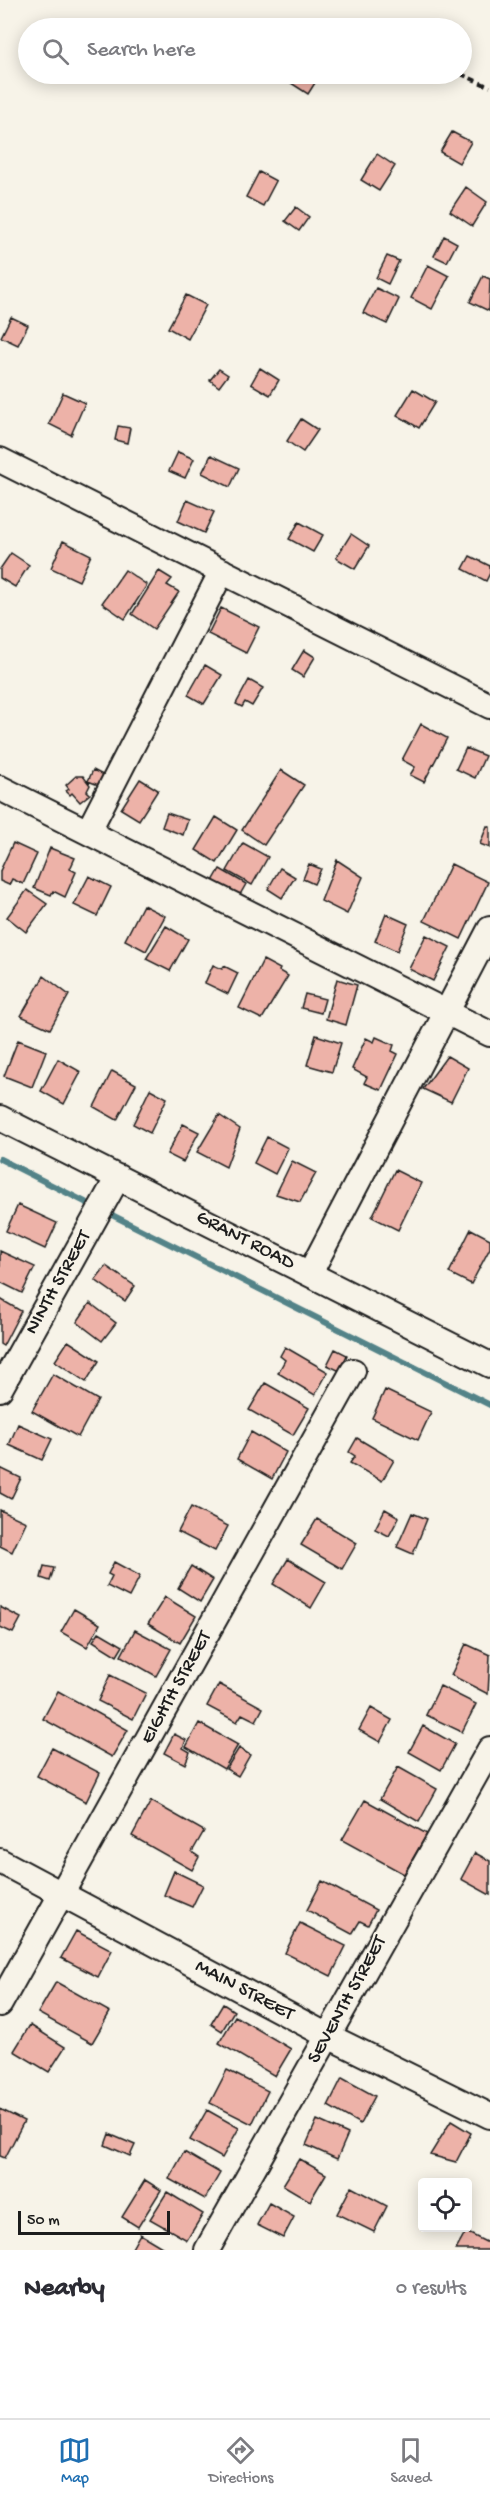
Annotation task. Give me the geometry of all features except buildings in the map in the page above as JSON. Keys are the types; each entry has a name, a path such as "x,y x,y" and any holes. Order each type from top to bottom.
{"street":[{"path":"0,460 490,706"},
{"path":"88,832 222,571"},
{"path":"0,788 490,1034"},
{"path":"310,1273 490,929"},
{"name":"GRANT ROAD","path":"0,1118 490,1365"},
{"name":"NINTH STREET","path":"0,1389 118,1177"},
{"name":"EIGHTH STREET","path":"0,2004 353,1371"},
{"name":"SEVENTH STREET","path":"207,2250 490,1749"},
{"name":"MAIN STREET","path":"0,1861 328,2036 490,2116"}],"path":[{"path":"472,79 490,87"}],"waterway":[{"path":"0,1159 95,1207"},
{"path":"104,1211 490,1405"}]}
